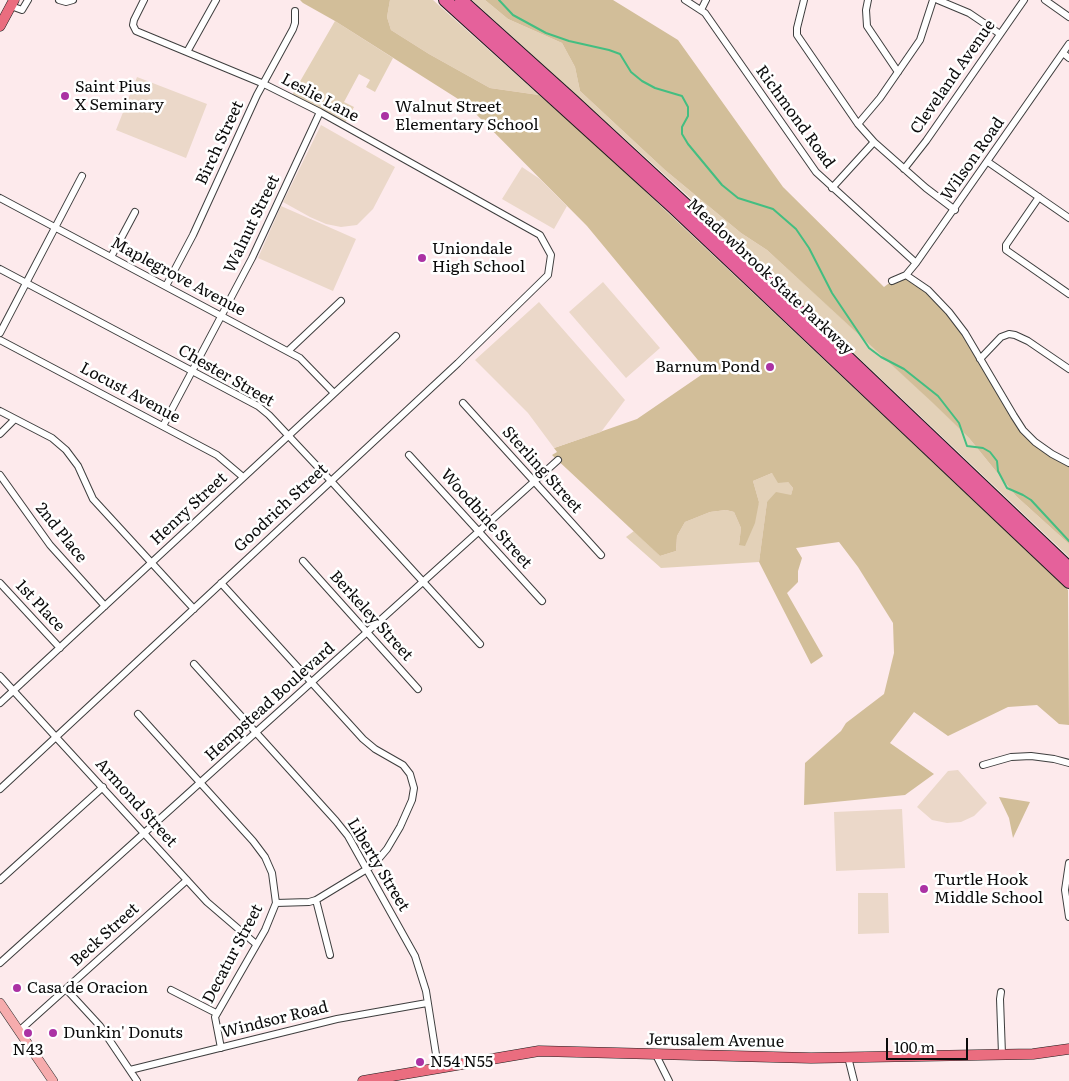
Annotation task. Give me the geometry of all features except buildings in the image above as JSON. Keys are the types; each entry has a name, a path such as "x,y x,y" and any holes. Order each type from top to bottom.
{"highway":[{"name":"Meadowbrook State Parkway","path":"445,0 680,214 1069,582"},
{"name":"Meadowbrook State Parkway","path":"461,0 716,233 1069,568"}],"main road":[{"path":"0,26 12,3"},
{"path":"0,1003 52,1081"},
{"name":"Jerusalem Avenue","path":"363,1081 539,1051 787,1058 1033,1054 1069,1049"}],"street":[{"path":"12,3 22,10 28,0"},
{"path":"59,0 66,2 73,0"},
{"name":"Leslie Lane","path":"144,0 134,20 133,25 136,31 264,84 320,112 540,235"},
{"path":"187,52 216,0"},
{"name":"Richmond Road","path":"685,0 701,10 809,164 832,188 916,263"},
{"path":"701,10 706,0"},
{"path":"804,0 797,35 858,124 874,142 926,188 955,210"},
{"path":"868,0 865,18 867,26 898,72"},
{"path":"858,124 880,98 920,40 933,0"},
{"path":"938,0 969,13 1000,34"},
{"name":"Cleveland Avenue","path":"904,168 926,141 1024,0"},
{"path":"1044,0 1069,17"},
{"name":"Birch Street","path":"166,286 193,235 264,84 293,30 295,11"},
{"name":"Wilson Road","path":"892,281 906,275 916,263 955,210 1069,44"},
{"path":"1063,54 1069,58"},
{"name":"Walnut Street","path":"163,426 252,258 320,112"},
{"path":"832,188 874,142"},
{"path":"988,162 1069,218"},
{"path":"0,333 82,176"},
{"path":"1039,197 1006,245 1006,250 1069,294"},
{"name":"Maplegrove Avenue","path":"0,198 288,351 306,363 334,393"},
{"path":"111,257 135,212"},
{"name":"Goodrich Street","path":"0,789 458,364 548,275 551,255 540,235"},
{"name":"Chester Street","path":"0,269 258,406 289,435 480,644"},
{"path":"906,275 928,290 949,312 965,333 1023,430 1035,442 1069,463"},
{"path":"288,351 341,301"},
{"path":"980,359 1001,337 1009,334 1028,341 1069,369"},
{"name":"Henry Street","path":"0,704 396,336"},
{"name":"Locust Avenue","path":"0,340 217,455 243,477"},
{"name":"Sterling Street","path":"463,402 601,555"},
{"path":"0,411 52,438 66,450 78,466 93,499 194,609"},
{"path":"0,434 15,419"},
{"name":"Woodbine Street","path":"409,455 542,601"},
{"name":"Hempstead Boulevard","path":"0,963 558,460"},
{"name":"2nd Place","path":"0,475 50,546 105,606"},
{"name":"Berkeley Street","path":"303,561 418,689"},
{"name":"1st Place","path":"0,583 60,648"},
{"path":"222,583 363,739 375,749 403,765 414,788 412,800 400,827 388,849 376,862 316,900 310,902 276,903"},
{"name":"Liberty Street","path":"194,664 348,836 415,956 422,975 438,1067"},
{"name":"Armond Street","path":"0,676 207,902 256,944"},
{"name":"Decatur Street","path":"138,714 253,840 265,857 272,873 276,903 265,930 216,1013 216,1027 221,1048"},
{"path":"983,765 1011,757 1031,756 1069,763"},
{"path":"0,880 102,787"},
{"path":"1069,863 1065,890 1069,918"},
{"name":"Beck Street","path":"19,1031 187,880"},
{"path":"316,900 330,955"},
{"path":"66,989 100,1026 137,1081"},
{"path":"171,990 216,1013"},
{"path":"1001,992 1002,1054"},
{"name":"Windsor Road","path":"130,1070 337,1019 427,1003"},
{"path":"656,1055 669,1081"},
{"path":"848,1057 854,1081"}],"shaded area":[{"path":"300,0 390,0 387,17 391,30 490,88 539,95 594,143 1068,590 1069,725 1059,724 1037,705 1008,707 948,736 914,712 890,743 934,774 905,795 804,805 805,763 841,731 846,723 884,694 894,653 893,623 858,567 839,542 796,548 802,558 798,571 798,582 787,593 823,656 811,664 759,562 767,502 776,492 791,495 793,488 788,482 778,483 772,473 753,481 759,502 755,523 745,546 739,545 741,528 734,512 726,510 710,512 685,522 677,536 676,551 660,556 552,455 557,452 554,448 637,419 707,371 587,226 466,104"},
{"path":"390,0 433,0 539,95 490,88 391,30 387,17"},
{"path":"472,0 485,0 508,19 562,43 575,67 580,91 665,170 741,233 767,250 934,403 969,438 1016,496 1069,544 1069,557 689,197"},
{"path":"485,0 613,0 678,40 783,187 884,287 906,275 949,312 1023,430 1069,463 1069,544 1016,496 969,438 933,403 767,250 741,233 665,170 580,91 575,67 562,43 508,19"},
{"path":"335,21 393,58 375,92 366,87 370,80 359,74 344,102 354,107 344,125 291,97"},
{"path":"137,77 207,104 186,158 116,130"},
{"path":"321,125 395,167 373,209 357,225 341,227 326,224 283,202"},
{"path":"522,167 540,179 567,206 554,229 502,199"},
{"path":"281,206 356,239 333,291 258,258"},
{"path":"603,282 660,348 626,378 569,312"},
{"path":"539,302 625,400 601,432 554,448 528,413 475,360"},
{"path":"772,473 788,482 793,488 791,495 767,502 759,562 661,568 626,537 634,531 660,556 676,551 677,536 685,522 710,512 726,510 734,512 741,528 739,545 759,502 753,481"},
{"path":"958,770 987,803 974,816 961,822 947,823 932,820 917,807 948,771"},
{"path":"999,797 1030,802 1013,838 1009,818"},
{"path":"902,809 905,868 836,871 834,812"},
{"path":"858,893 888,893 889,933 858,934"}],"waterway":[{"path":"499,0 513,15 546,33 620,54 631,72 642,81 655,88 682,96 688,107 688,116 682,127 682,134 722,185 738,198 773,209 796,229 809,248 832,293 869,348 881,357 904,369 938,396 959,423 967,446 983,448 990,452 997,461 998,471 1007,488 1031,500 1069,541"}],"place":[{"name":"Saint Pius X Seminary","path":"65,96"},
{"name":"Walnut Street Elementary School","path":"385,116"},
{"name":"Uniondale High School","path":"422,258"},
{"name":"Barnum Pond","path":"770,367"},
{"name":"Turtle Hook Middle School","path":"924,889"},
{"name":"Casa de Oracion","path":"17,988"},
{"name":"N43","path":"28,1033"},
{"name":"Dunkin' Donuts","path":"53,1033"},
{"name":"N54 N55","path":"420,1062"}]}
